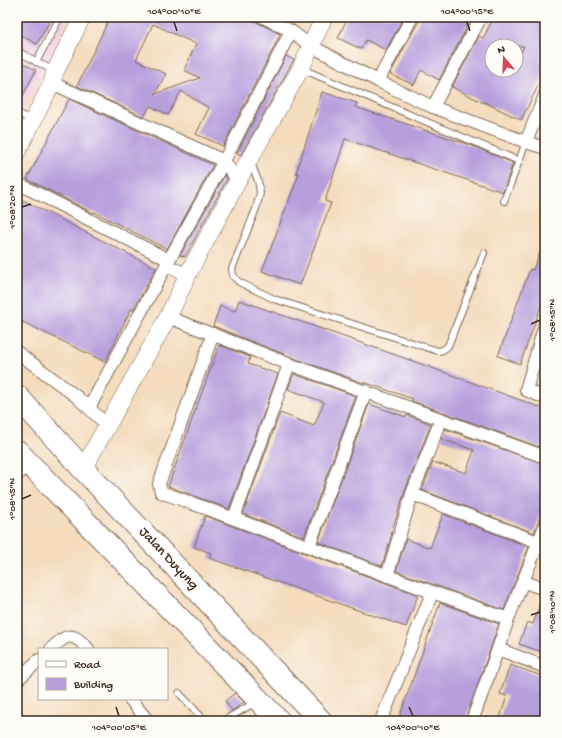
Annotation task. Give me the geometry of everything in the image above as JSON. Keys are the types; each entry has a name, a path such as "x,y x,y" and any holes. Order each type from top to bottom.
{"highway":[{"name":"Jalan Duyung","path":"20,400 83,469 321,721"},
{"path":"21,463 279,721"}],"street":[{"path":"17,152 82,17"},
{"path":"262,17 291,32 311,46 378,81 433,107 545,148"},
{"path":"83,469 168,317 188,274 249,160 302,68 324,17"},
{"path":"378,81 412,17"},
{"path":"433,107 481,17"},
{"path":"89,408 224,161 291,32"},
{"path":"53,77 224,161 238,181"},
{"path":"526,142 545,95"},
{"path":"17,183 188,274"},
{"path":"168,317 290,364 545,457"},
{"path":"545,324 526,390 545,398"},
{"path":"213,334 159,484 161,492 432,593 508,619"},
{"path":"17,352 77,397 108,425"},
{"path":"234,518 290,364"},
{"path":"309,546 366,391"},
{"path":"387,576 412,494 441,419"},
{"path":"412,494 538,542"},
{"path":"472,721 508,619 545,526"},
{"path":"524,582 545,589"},
{"path":"381,721 432,593"},
{"path":"52,648 62,639 73,636 80,640 87,648"},
{"path":"498,649 545,667"},
{"path":"17,680 38,661"},
{"path":"131,700 148,721"}],"lane":[{"path":"36,62 60,17"},
{"path":"17,52 36,62 53,77"},
{"path":"302,68 520,161"},
{"path":"17,113 33,120"},
{"path":"504,201 526,142"},
{"path":"249,160 255,170 260,193 256,209 232,269 233,276 239,282 274,299 438,351 443,350 448,346 484,253"},
{"path":"179,693 205,721"},
{"path":"223,721 259,701"}],"shaded area":[{"path":"17,17 69,17 17,124"}],"building":[{"path":"17,17 52,17 37,44 17,33"},
{"path":"110,17 247,17 280,34 223,146 196,134 209,108 181,91 168,115 150,106 144,117 77,86","holes":["153,24 196,44 184,70 200,78 155,94 166,74 136,60"]},
{"path":"348,17 404,17 386,50 366,40 361,49 338,38"},
{"path":"419,17 471,17 439,80 421,70 414,85 390,74 419,21"},
{"path":"494,17 545,17 545,72 521,120 452,87 479,36 483,38"},
{"path":"286,56 294,60 241,155 237,153"},
{"path":"17,60 36,70 17,107"},
{"path":"322,92 357,103 355,107 473,146 513,163 503,192 345,139 325,201 331,203 300,285 262,271 299,174 296,173"},
{"path":"69,99 213,165 167,249 27,179"},
{"path":"225,175 227,179 185,257 180,255"},
{"path":"17,197 156,268 133,310 131,309 105,362 17,319"},
{"path":"544,242 545,295 520,364 498,356 530,269 533,270"},
{"path":"239,300 545,409 545,449 412,401 413,399 299,360 213,326 220,306 235,311"},
{"path":"219,345 250,357 248,364 278,374 229,509 168,486"},
{"path":"294,374 356,396 304,537 243,514 280,413 314,426 324,402 288,389"},
{"path":"369,404 431,424 405,491 382,566 318,542"},
{"path":"445,429 545,464 545,503 534,533 422,490 433,462 466,473 474,450 441,439"},
{"path":"443,514 529,547 504,610 396,571 406,539 430,548"},
{"path":"205,516 418,595 406,627 209,558 211,553 194,547"},
{"path":"543,596 545,596 545,653 519,644 527,622 533,624"},
{"path":"440,603 499,624 465,721 398,721"},
{"path":"510,665 545,677 545,721 499,721 507,696 500,694"},
{"path":"235,693 244,702 232,711 225,701"}]}
